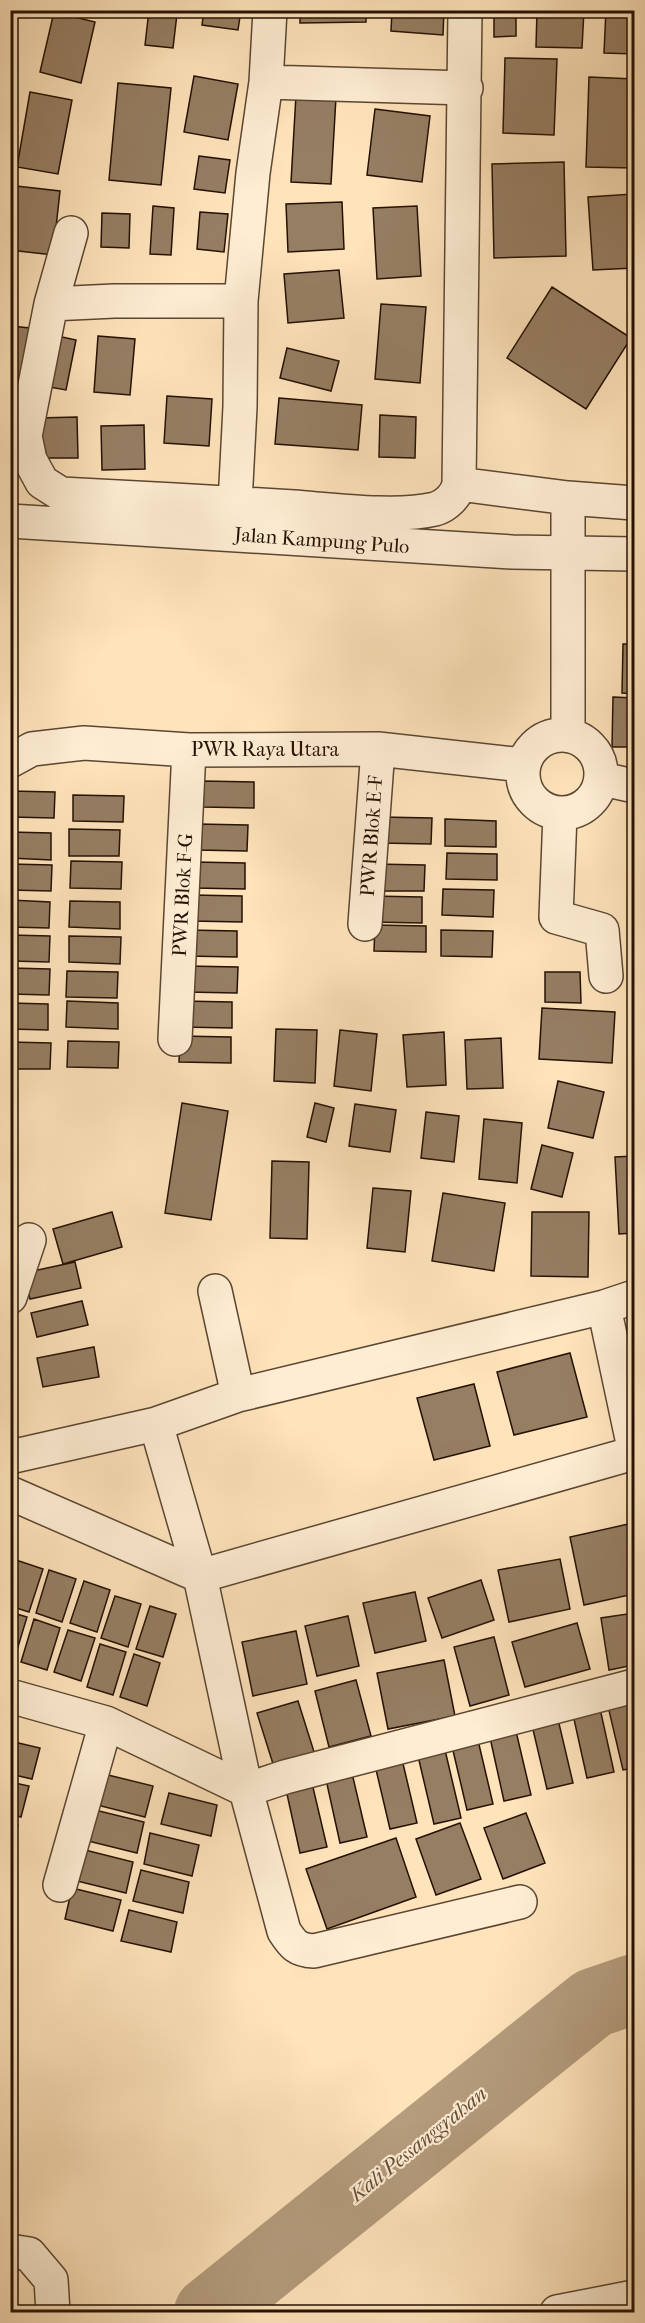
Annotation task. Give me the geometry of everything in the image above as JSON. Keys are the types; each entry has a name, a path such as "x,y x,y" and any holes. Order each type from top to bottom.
{"street":[{"path":"235,503 240,407 241,301 253,173 266,82 270,10"},
{"path":"71,234 51,304 25,436 30,460 42,482 62,494 404,512 437,508 448,502 458,491 459,484 466,88 465,10"},
{"path":"266,82 466,88"},
{"path":"51,304 114,301 241,301"},
{"path":"459,484 568,498 634,503"},
{"path":"568,498 568,734"},
{"name":"Jalan Kampung Pulo","path":"10,521 512,552 634,554"},
{"path":"568,734 582,739 594,750 600,763 602,779 595,797 579,810 560,814 541,808 532,800 525,789 522,777 523,765 529,751 540,741 553,735 568,734"},
{"name":"PWR Raya Utara","path":"10,762 32,749 84,743 189,750 378,749 523,765"},
{"name":"PWR Blok E-F","path":"365,924 378,749"},
{"name":"PWR Blok F-G","path":"175,1039 189,750"},
{"path":"602,779 634,786"},
{"path":"560,814 556,917 602,930 606,976"},
{"path":"10,1297 29,1240"},
{"path":"215,1291 238,1395"},
{"path":"10,1457 156,1424 238,1395 604,1307 634,1297"},
{"path":"604,1307 634,1448"},
{"path":"156,1424 200,1576 246,1790 284,1931 293,1945 300,1950 314,1951 520,1902"},
{"path":"10,1493 200,1576 634,1453"},
{"path":"10,1696 106,1723 246,1790 285,1777 634,1686"},
{"path":"60,1885 106,1723"},
{"path":"10,2251 29,2254 51,2280 53,2313"},
{"path":"557,2313 634,2296"}],"building":[{"path":"149,10 177,14 173,48 145,45"},
{"path":"204,10 241,10 238,30 202,25"},
{"path":"300,10 366,10 366,22 300,23"},
{"path":"392,10 444,10 443,35 391,31"},
{"path":"494,10 516,10 516,36 494,37"},
{"path":"537,10 584,10 582,48 536,47"},
{"path":"606,10 634,10 634,54 604,53"},
{"path":"54,12 95,22 81,83 40,72"},
{"path":"505,58 557,59 554,135 503,133"},
{"path":"194,76 238,84 228,140 184,132"},
{"path":"589,77 634,79 633,168 586,167"},
{"path":"118,83 171,88 161,185 109,180"},
{"path":"30,92 72,100 58,174 17,167"},
{"path":"296,95 336,97 331,184 291,182"},
{"path":"375,109 430,116 422,182 367,175"},
{"path":"199,156 230,160 225,193 194,189"},
{"path":"564,162 566,256 494,258 492,164"},
{"path":"16,186 60,191 53,255 10,250"},
{"path":"633,194 634,268 593,270 588,197"},
{"path":"342,202 344,249 288,252 286,204"},
{"path":"153,206 174,208 171,255 150,254"},
{"path":"417,206 421,276 377,279 373,208"},
{"path":"200,212 228,214 224,252 197,249"},
{"path":"102,213 130,214 129,248 101,247"},
{"path":"339,270 344,318 288,323 284,274"},
{"path":"552,287 631,338 586,409 507,358"},
{"path":"381,304 426,307 420,383 375,379"},
{"path":"10,326 30,328 24,385 10,384"},
{"path":"53,335 76,340 66,390 43,386"},
{"path":"98,336 135,339 130,395 94,392"},
{"path":"287,348 339,361 331,391 280,378"},
{"path":"167,396 212,399 209,446 164,443"},
{"path":"279,398 362,405 358,450 275,444"},
{"path":"380,415 416,417 415,458 379,457"},
{"path":"77,417 78,458 37,458 37,418"},
{"path":"144,425 145,469 102,470 101,426"},
{"path":"623,644 634,644 634,694 622,693"},
{"path":"613,697 634,698 634,747 612,747"},
{"path":"203,781 254,782 254,808 203,807"},
{"path":"10,791 55,792 54,818 10,817"},
{"path":"73,795 124,796 123,822 73,821"},
{"path":"381,817 432,818 431,844 380,843"},
{"path":"445,819 496,821 496,847 445,846"},
{"path":"197,824 248,825 247,851 196,850"},
{"path":"69,829 120,830 119,856 69,856"},
{"path":"10,832 51,833 51,860 10,858"},
{"path":"447,853 497,854 497,880 446,879"},
{"path":"71,861 122,862 121,889 70,888"},
{"path":"195,862 245,863 245,889 194,888"},
{"path":"10,864 52,865 51,891 10,890"},
{"path":"374,864 425,865 424,891 374,891"},
{"path":"443,889 494,890 493,917 442,915"},
{"path":"192,895 242,896 242,922 191,921"},
{"path":"371,896 422,897 422,923 370,922"},
{"path":"10,900 50,902 49,928 10,927"},
{"path":"70,901 120,902 120,929 69,927"},
{"path":"375,925 426,926 426,952 374,951"},
{"path":"187,930 237,931 237,957 186,956"},
{"path":"441,930 493,931 492,957 441,956"},
{"path":"10,935 50,936 49,962 10,961"},
{"path":"69,936 121,937 120,964 69,962"},
{"path":"186,966 238,967 237,993 186,992"},
{"path":"10,968 50,969 49,995 10,994"},
{"path":"67,971 118,972 117,998 66,997"},
{"path":"545,972 580,972 581,1003 545,1002"},
{"path":"67,1001 118,1003 118,1029 66,1027"},
{"path":"182,1001 232,1002 232,1028 181,1027"},
{"path":"10,1003 48,1004 48,1030 10,1029"},
{"path":"542,1008 615,1012 612,1063 539,1059"},
{"path":"276,1029 317,1030 315,1083 274,1081"},
{"path":"340,1030 377,1034 371,1091 334,1086"},
{"path":"444,1032 446,1085 407,1087 403,1035"},
{"path":"180,1036 231,1037 231,1063 179,1062"},
{"path":"501,1038 503,1088 467,1089 465,1040"},
{"path":"68,1041 119,1042 118,1068 67,1067"},
{"path":"10,1042 51,1043 50,1069 10,1069"},
{"path":"558,1081 604,1092 593,1138 548,1128"},
{"path":"182,1103 228,1111 211,1220 165,1213"},
{"path":"315,1103 334,1108 326,1142 307,1137"},
{"path":"355,1104 396,1110 390,1152 349,1146"},
{"path":"426,1112 459,1116 454,1162 421,1158"},
{"path":"484,1119 522,1123 517,1183 479,1179"},
{"path":"542,1145 573,1153 562,1197 531,1189"},
{"path":"634,1156 634,1233 619,1234 615,1157"},
{"path":"272,1161 309,1162 307,1239 270,1238"},
{"path":"373,1188 411,1191 405,1252 367,1248"},
{"path":"443,1193 505,1203 494,1271 432,1261"},
{"path":"112,1212 122,1247 63,1264 53,1229"},
{"path":"532,1212 589,1212 588,1277 531,1276"},
{"path":"75,1262 81,1288 30,1299 24,1273"},
{"path":"82,1301 88,1325 37,1337 31,1313"},
{"path":"94,1347 99,1377 43,1387 37,1358"},
{"path":"570,1353 587,1417 514,1435 497,1372"},
{"path":"474,1384 490,1446 434,1460 417,1398"},
{"path":"633,1523 634,1594 584,1605 570,1537"},
{"path":"560,1559 570,1609 509,1622 498,1570"},
{"path":"16,1560 43,1569 29,1612 10,1606 10,1578"},
{"path":"49,1570 76,1579 62,1622 36,1613"},
{"path":"481,1580 494,1620 442,1638 428,1598"},
{"path":"84,1581 110,1590 97,1632 70,1623"},
{"path":"415,1592 426,1641 375,1653 363,1603"},
{"path":"115,1596 141,1604 128,1647 101,1638"},
{"path":"150,1606 176,1614 163,1657 136,1649"},
{"path":"10,1612 27,1617 14,1660 10,1659"},
{"path":"634,1613 634,1665 609,1670 601,1618"},
{"path":"348,1616 359,1666 317,1676 305,1626"},
{"path":"34,1619 60,1628 47,1670 21,1662"},
{"path":"577,1623 590,1669 525,1687 512,1642"},
{"path":"68,1630 95,1638 81,1681 54,1672"},
{"path":"296,1631 307,1684 253,1696 242,1642"},
{"path":"494,1637 509,1695 470,1706 454,1647"},
{"path":"100,1644 126,1652 113,1695 87,1687"},
{"path":"134,1654 160,1663 147,1706 120,1697"},
{"path":"444,1660 455,1716 388,1729 377,1673"},
{"path":"356,1680 371,1736 329,1747 315,1691"},
{"path":"298,1701 315,1755 274,1767 257,1713"},
{"path":"634,1701 634,1768 623,1770 607,1702"},
{"path":"599,1704 614,1772 587,1778 572,1710"},
{"path":"557,1715 573,1783 547,1789 531,1721"},
{"path":"515,1727 531,1795 504,1801 489,1733"},
{"path":"477,1736 493,1804 467,1810 451,1742"},
{"path":"10,1741 40,1748 32,1779 10,1774"},
{"path":"445,1750 461,1818 434,1824 418,1756"},
{"path":"401,1755 417,1823 390,1829 374,1761"},
{"path":"351,1769 367,1837 340,1843 325,1775"},
{"path":"104,1774 153,1786 145,1817 97,1805"},
{"path":"311,1779 327,1847 300,1853 285,1785"},
{"path":"10,1782 29,1786 21,1817 10,1814"},
{"path":"169,1793 217,1805 211,1836 161,1824"},
{"path":"95,1810 144,1822 137,1853 88,1841"},
{"path":"526,1813 545,1863 503,1879 484,1828"},
{"path":"10,1823 18,1825 10,1854"},
{"path":"460,1823 481,1879 436,1895 416,1839"},
{"path":"150,1833 199,1845 192,1876 144,1864"},
{"path":"396,1838 416,1897 327,1929 306,1869"},
{"path":"85,1850 133,1862 126,1893 77,1881"},
{"path":"141,1870 189,1882 183,1913 133,1901"},
{"path":"72,1888 121,1900 113,1931 65,1919"},
{"path":"129,1910 177,1922 171,1952 121,1941"}],"waterway":[{"name":"Kali Pessanggrahan","path":"209,2312 593,2003 634,1989"}]}
